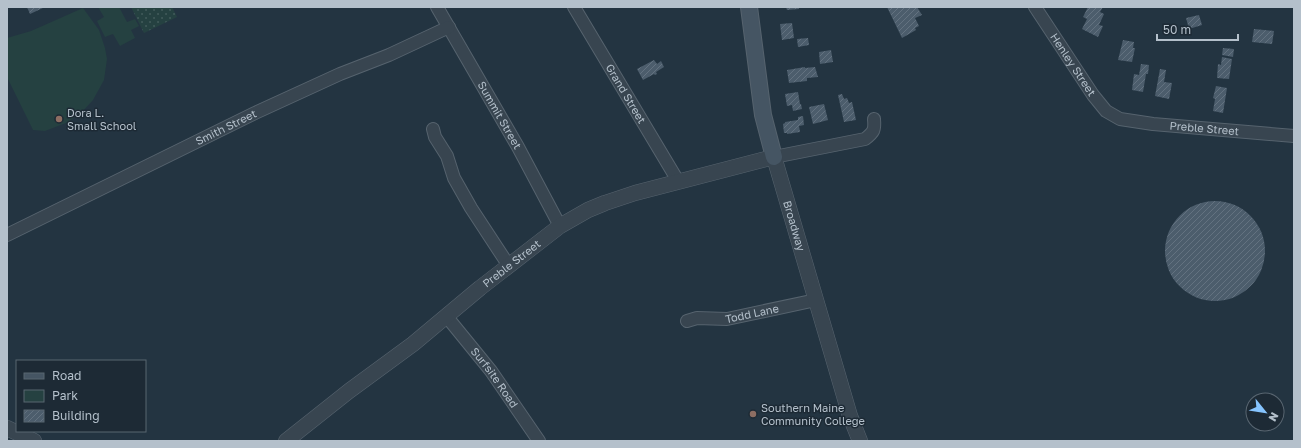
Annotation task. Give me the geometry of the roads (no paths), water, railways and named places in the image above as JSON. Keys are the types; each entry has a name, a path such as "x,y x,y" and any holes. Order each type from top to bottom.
{"main road":[{"name":"Broadway","path":"749,7 763,114 774,157"}],"street":[{"name":"Summit Street","path":"437,7 518,147 560,226"},
{"name":"Grand Street","path":"574,7 678,181"},
{"name":"Henley Street","path":"1035,7 1093,95 1106,111 1116,117"},
{"name":"Smith Street","path":"7,235 255,113 340,74 389,55 449,27"},
{"name":"Preble Street","path":"1116,117 1132,122 1294,136"},
{"path":"774,157 865,139 875,129 874,119"},
{"path":"433,129 435,137 447,156 454,178 471,208 509,266"},
{"name":"Preble Street","path":"286,441 447,317 480,288 560,226 588,210 605,203 678,181 774,157"},
{"name":"Broadway","path":"774,157 850,416 860,441"},
{"name":"Todd Lane","path":"687,321 697,318 727,319 816,300"},
{"name":"Surfsite Road","path":"447,317 490,372 539,441"},
{"path":"7,428 34,441"}],"place":[{"name":"Dora L. Small School","path":"59,119"},
{"name":"Southern Maine Community College","path":"753,414"}]}
